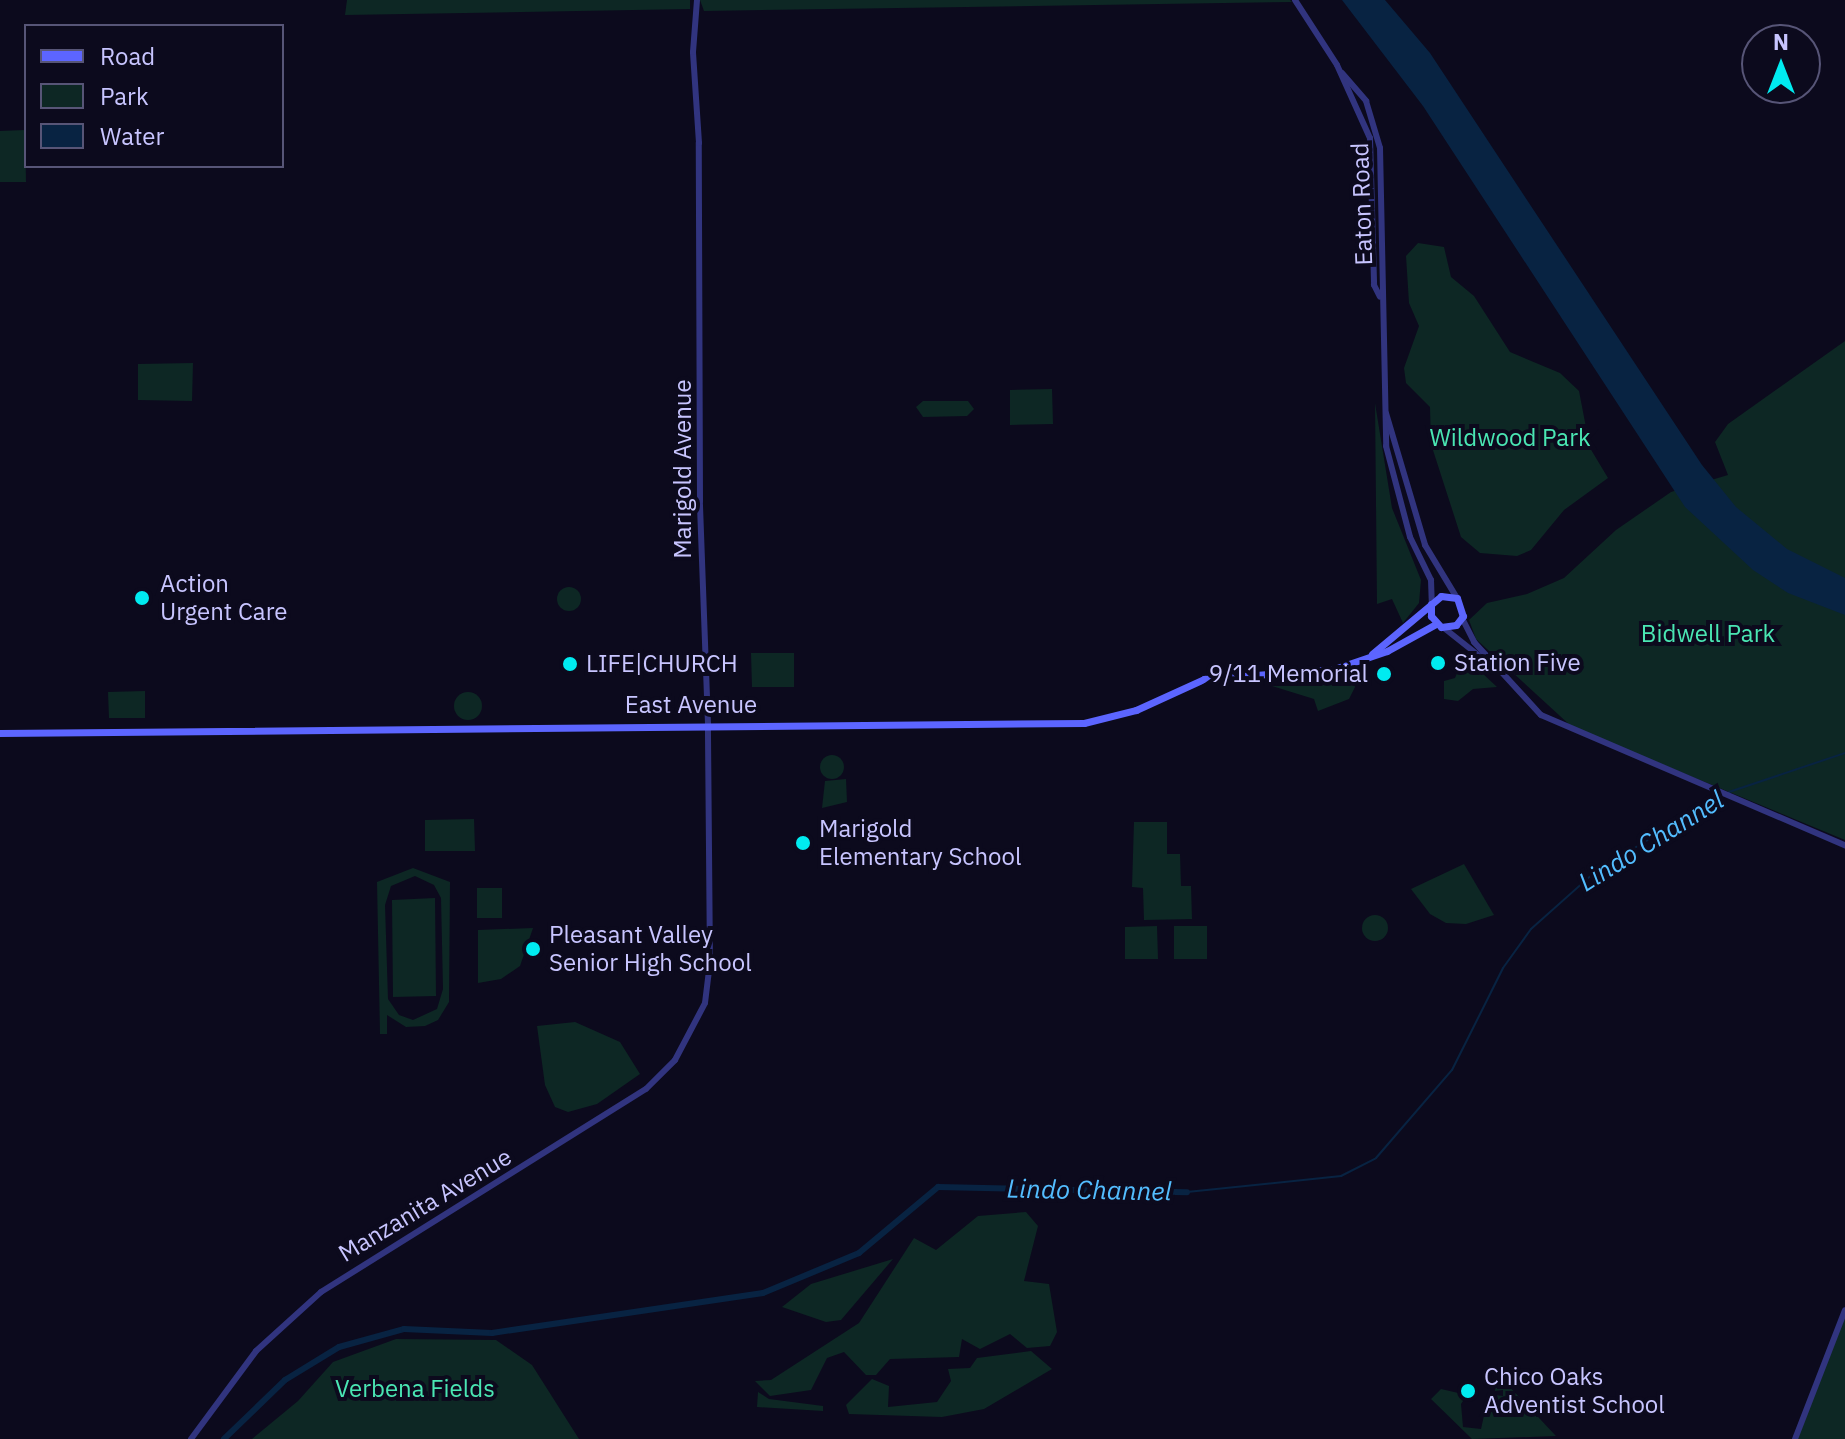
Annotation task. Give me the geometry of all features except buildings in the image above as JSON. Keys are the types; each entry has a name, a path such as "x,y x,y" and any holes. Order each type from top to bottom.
{"main road":[{"path":"1440,626 1432,604 1446,594 1457,598 1462,618"},
{"name":"East Avenue","path":"1371,655 1432,604"},
{"name":"East Avenue","path":"0,733 708,724 1084,723 1136,710 1204,679 1319,672 1371,655 1462,618"}],"street":[{"name":"Marigold Avenue","path":"697,0 693,52 699,143 700,501 708,724 709,939 709,984 697,1025"},
{"name":"Eaton Road","path":"1295,0 1305,11 1342,73 1366,101 1380,148 1384,403 1393,477 1410,537 1431,580 1432,604"},
{"path":"1305,11 1306,0"},
{"name":"Eaton Road","path":"1384,403 1425,545 1457,598"},
{"path":"1462,618 1497,670"},
{"path":"1440,626 1497,670 1541,715 1566,730 1754,810 1843,844"},
{"name":"Manzanita Avenue","path":"191,1439 256,1351 321,1292 626,1103 675,1060 697,1025"},
{"path":"1795,1439 1845,1310"}],"green space":[{"path":"347,0 690,0 690,9 345,15"},
{"path":"700,0 1290,0 1292,2 704,11"},
{"path":"24,130 26,182 0,182 0,131"},
{"name":"Wildwood Park","path":"1418,243 1444,247 1451,277 1474,296 1510,352 1560,373 1579,391 1590,448 1608,478 1564,510 1531,550 1517,556 1480,553 1461,537 1431,444 1430,407 1406,383 1404,368 1419,326 1409,303 1406,256"},
{"name":"Bidwell Park","path":"1845,341 1845,840 1572,727 1476,639 1469,620 1487,603 1527,594 1564,578 1616,530 1671,492 1728,475 1715,442 1728,424"},
{"path":"193,363 192,401 138,400 138,364"},
{"path":"1052,389 1053,424 1010,425 1010,390"},
{"path":"923,401 968,401 974,409 967,416 923,417 916,407"},
{"path":"1375,403 1392,508 1421,580 1419,603 1403,623 1392,599 1377,604"},
{"path":"569,587 577,591 581,599 577,607 569,611 561,607 557,599 561,591"},
{"path":"751,653 794,653 794,687 752,687"},
{"path":"1464,656 1497,687 1473,689 1458,701 1444,699 1444,681 1455,678"},
{"path":"1351,677 1355,687 1349,699 1318,711 1314,699 1272,686 1306,686"},
{"path":"145,691 145,718 109,718 108,692"},
{"path":"468,692 478,696 482,706 478,716 468,720 458,716 454,706 458,696"},
{"path":"832,755 841,758 844,767 841,776 832,779 823,776 820,767 823,758"},
{"path":"846,779 847,802 822,808 825,781"},
{"path":"474,819 475,851 425,851 425,820"},
{"path":"1134,822 1167,822 1167,854 1180,854 1181,886 1191,886 1192,919 1144,920 1143,888 1132,887"},
{"path":"1464,864 1494,915 1466,924 1446,923 1430,914 1411,889"},
{"path":"413,868 450,882 449,1002 438,1020 425,1026 406,1027 387,1015 387,1034 380,1034 377,882","holes":["415,876 434,885 441,898 443,989 437,1009 413,1020 399,1015 388,999 385,905 391,886"]},
{"path":"477,888 502,888 502,918 477,918"},
{"path":"435,898 436,996 393,997 392,900"},
{"path":"1375,915 1384,919 1388,928 1384,937 1375,941 1366,937 1362,928 1366,919"},
{"path":"1157,926 1158,959 1125,959 1125,927"},
{"path":"1174,926 1207,926 1207,959 1174,959"},
{"path":"533,928 520,966 501,979 478,983 478,930"},
{"path":"575,1022 620,1042 640,1074 597,1104 568,1112 555,1107 545,1085 537,1026"},
{"path":"1026,1212 1038,1226 1024,1281 1049,1284 1057,1332 1050,1346 1027,1348 1010,1334 980,1349 962,1339 959,1357 890,1359 876,1375 866,1375 844,1352 827,1358 811,1390 770,1396 755,1381 771,1380 859,1323 914,1238 936,1250 978,1216"},
{"path":"893,1259 841,1320 826,1322 782,1307 811,1284"},
{"path":"1845,1310 1845,1439 1795,1439 1817,1375"},
{"name":"Verbena Fields","path":"396,1339 496,1340 532,1365 579,1439 252,1439 298,1401 333,1362"},
{"path":"1031,1351 1052,1369 984,1409 942,1417 849,1414 846,1405 872,1379 889,1386 888,1407 937,1402 951,1381 948,1369 970,1368 977,1358"},
{"path":"1496,1380 1505,1382 1556,1436 1472,1439 1431,1399 1441,1389 1467,1395 1461,1404 1463,1427 1481,1429 1487,1402 1495,1395 1503,1396 1503,1390 1495,1391"},
{"path":"758,1392 769,1399 823,1406 823,1411 757,1407"}],"water":[{"path":"1342,0 1385,0 1430,53 1702,465 1736,507 1787,549 1845,578 1845,615 1788,593 1753,570 1685,507 1423,106"}],"waterway":[{"name":"Lindo Channel","path":"1729,792 1845,753"},
{"name":"Lindo Channel","path":"1187,1192 1341,1176 1376,1158 1452,1070 1503,968 1531,929 1596,871 1723,795"},
{"name":"Lindo Channel","path":"224,1439 285,1380 339,1347 404,1329 492,1333 763,1293 859,1253 938,1187 1187,1192"}],"place":[{"name":"Action Urgent Care","path":"142,598"},
{"name":"Station Five","path":"1438,663"},
{"name":"LIFE|CHURCH","path":"570,664"},
{"name":"9/11 Memorial","path":"1384,674"},
{"name":"Marigold Elementary School","path":"803,843"},
{"name":"Pleasant Valley Senior High School","path":"533,949"},
{"name":"Chico Oaks Adventist School","path":"1468,1391"}]}
